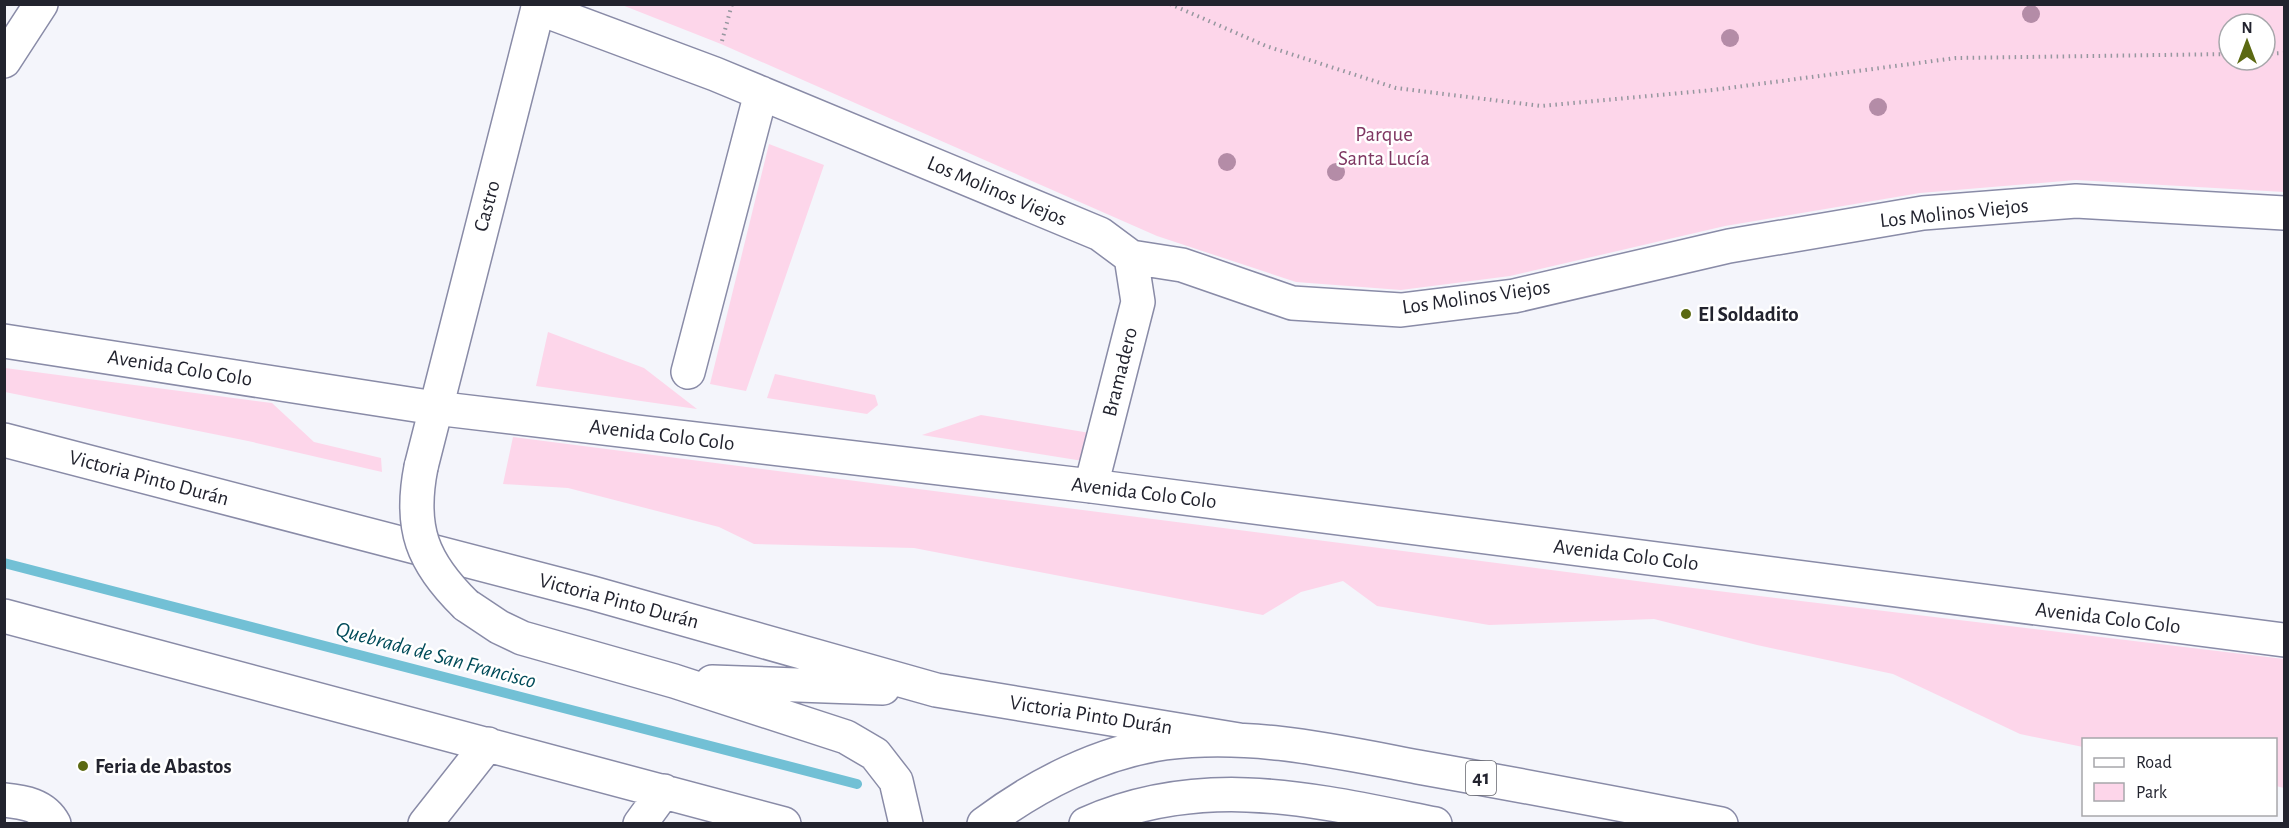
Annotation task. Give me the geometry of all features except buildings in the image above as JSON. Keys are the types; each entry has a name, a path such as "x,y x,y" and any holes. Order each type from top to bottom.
{"street":[{"path":"4,61 41,4"},
{"name":"Los Molinos Viejos","path":"539,6 761,93 1100,234 1131,257 1182,265 1292,303 1401,310 1514,296 1729,246 1923,213 2076,201 2284,213"},
{"name":"Castro","path":"539,6 421,467 415,508 422,546 447,586 466,605 499,627 522,638 674,681"},
{"path":"688,372 761,93"},
{"name":"Bramadero","path":"1091,486 1138,302 1131,257"},
{"name":"Avenida Colo Colo","path":"4,341 435,408 1091,486 2284,640"},
{"name":"Victoria Pinto Durán","path":"4,440 592,593 936,690 1239,740"},
{"path":"4,615 784,824"},
{"path":"674,681 936,690"},
{"path":"674,681 846,737 875,754 896,781 906,824"},
{"name":"41","path":"984,824 1032,792 1111,757 1164,743 1239,740 1292,744 1721,824"},
{"path":"425,824 488,744"},
{"path":"640,824 664,791"},
{"path":"1086,824 1139,804 1196,795 1231,793 1304,798 1435,824"},
{"path":"4,800 29,802 51,817 54,824"}],"path":[{"path":"1170,4 1266,46 1396,88 1541,106 1713,90 1956,58 2217,54"}],"green space":[{"name":"Parque Santa Lucía","path":"622,5 2284,5 2284,192 2076,180 1920,193 1725,226 1510,276 1401,290 1296,282 1157,236 721,44"},
{"path":"769,144 824,165 746,391 710,384"},
{"path":"548,332 644,368 697,409 536,386"},
{"path":"5,368 272,403 314,442 381,458 382,472 248,441 5,392"},
{"path":"775,374 875,395 878,405 867,414 767,398"},
{"path":"981,415 1090,433 1083,461 922,435"},
{"path":"513,437 1668,585 2284,659 2284,788 2277,786 2277,738 2082,738 2082,747 2020,734 1893,674 1757,645 1654,619 1489,625 1377,606 1343,581 1301,592 1263,615 914,548 754,544 719,527 568,488 503,484"}],"waterway":[{"name":"Quebrada de San Francisco","path":"4,563 857,784"}],"place":[{"name":"El Soldadito","path":"1686,314"},
{"name":"Feria de Abastos","path":"83,766"}]}
